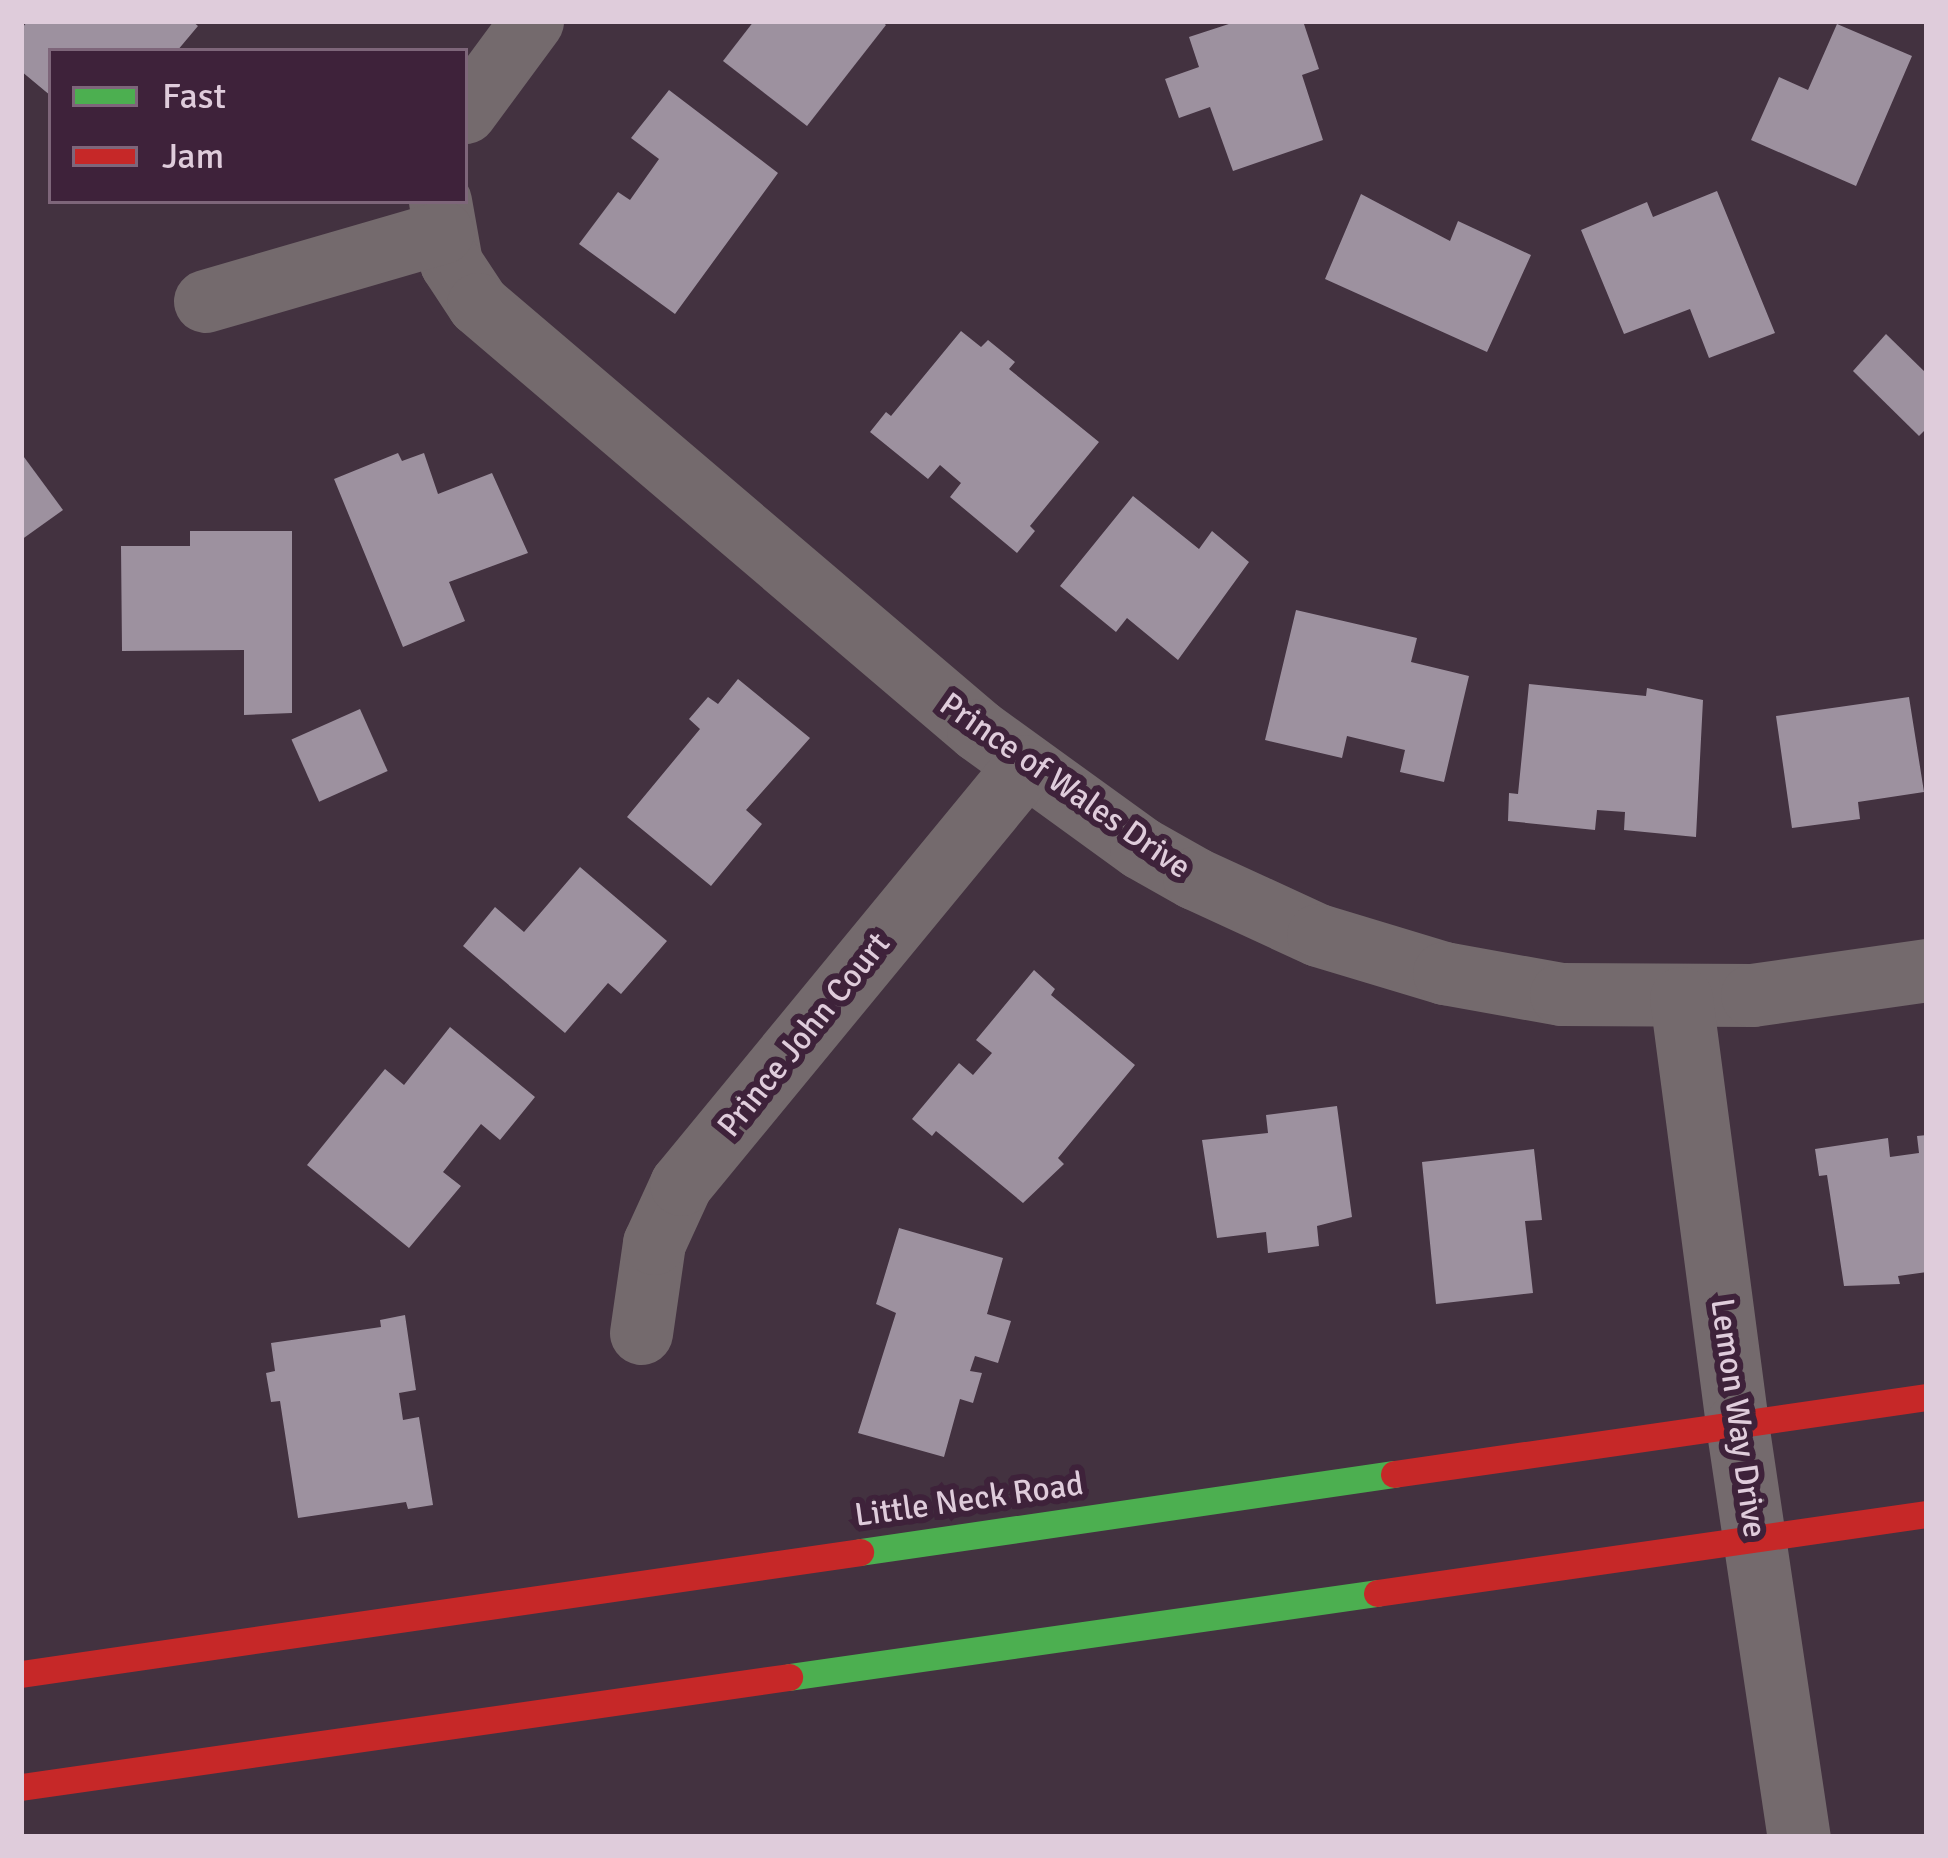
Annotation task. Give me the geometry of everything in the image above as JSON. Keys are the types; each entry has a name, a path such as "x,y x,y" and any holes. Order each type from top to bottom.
{"street":[{"path":"468,108 532,21"},
{"path":"205,301 441,217"},
{"name":"Prince of Wales Drive","path":"441,217 451,262 478,304 1025,766 1193,878 1318,935 1444,974 1561,994 1752,995 1927,970"},
{"name":"Prince John Court","path":"641,1334 654,1243 681,1184 1025,766"},
{"name":"Lemon Way Drive","path":"1681,998 1736,1424 1799,1837"},
{"name":"Little Neck Road","path":"21,1674 1927,1397"},
{"path":"21,1787 1927,1514"}],"building":[{"path":"28,21 192,21 198,26 180,48 48,48 48,94 21,71 21,29"},
{"path":"754,21 881,21 886,25 807,126 723,61"},
{"path":"1238,21 1303,21 1319,69 1302,75 1323,140 1233,171 1210,107 1179,118 1165,79 1199,67 1189,37"},
{"path":"1837,24 1912,56 1856,186 1751,140 1779,77 1808,90"},
{"path":"669,90 778,173 675,314 579,244 618,192 630,200 659,159 631,138"},
{"path":"1717,191 1775,333 1709,358 1690,309 1624,334 1581,230 1647,202 1653,217"},
{"path":"1361,194 1450,241 1458,221 1531,255 1487,352 1325,279"},
{"path":"961,331 981,347 988,340 1015,362 1009,369 1099,442 1030,526 1035,531 1017,553 950,497 961,483 940,465 928,479 870,432 886,412 891,416"},
{"path":"1886,334 1927,374 1927,428 1919,436 1853,371"},
{"path":"21,453 63,510 21,540"},
{"path":"398,453 402,461 424,453 438,494 492,473 528,553 449,582 465,621 403,647 334,479"},
{"path":"1133,496 1199,549 1212,531 1249,562 1178,660 1127,618 1116,632 1060,586"},
{"path":"190,531 292,531 292,713 244,715 244,650 122,651 121,546 190,546"},
{"path":"1296,610 1417,638 1411,662 1469,676 1444,782 1400,772 1405,750 1347,736 1342,758 1265,740"},
{"path":"738,679 810,738 746,810 762,824 711,886 627,817 700,729 689,719 708,697 718,704"},
{"path":"1529,684 1646,696 1647,688 1703,700 1696,837 1624,830 1625,812 1597,810 1595,830 1508,821 1509,793 1518,794"},
{"path":"1909,697 1924,792 1858,802 1860,819 1792,828 1776,716"},
{"path":"360,709 388,771 319,802 291,740"},
{"path":"580,867 667,941 621,994 608,983 565,1033 463,946 495,907 524,932"},
{"path":"1034,970 1055,989 1051,995 1135,1065 1058,1158 1064,1164 1023,1203 936,1131 932,1136 912,1119 959,1063 973,1075 992,1053 976,1040"},
{"path":"450,1027 535,1097 500,1140 481,1124 443,1172 461,1186 409,1248 307,1165 385,1069 404,1085"},
{"path":"1337,1106 1352,1217 1317,1226 1319,1246 1268,1253 1266,1232 1217,1238 1202,1140 1268,1133 1266,1115"},
{"path":"1927,1135 1927,1272 1898,1276 1900,1284 1844,1286 1827,1175 1819,1176 1815,1149 1888,1138 1890,1157 1919,1153 1917,1136"},
{"path":"1534,1149 1542,1220 1525,1221 1533,1293 1436,1304 1422,1162"},
{"path":"899,1228 1003,1258 987,1314 1011,1321 998,1363 975,1356 970,1371 982,1373 973,1403 960,1399 944,1457 858,1433 896,1313 876,1304"},
{"path":"405,1315 416,1390 399,1393 403,1420 419,1417 433,1505 408,1509 406,1502 298,1518 280,1401 271,1402 266,1373 275,1371 271,1343 381,1327 380,1320"}],"traffic: fast":[{"path":"860,1552 1394,1474"},
{"path":"789,1677 1377,1593"}],"traffic: jam":[{"path":"1394,1474 1927,1397"},
{"path":"1377,1593 1927,1514"},
{"path":"21,1674 860,1552"},
{"path":"21,1787 789,1677"}]}
